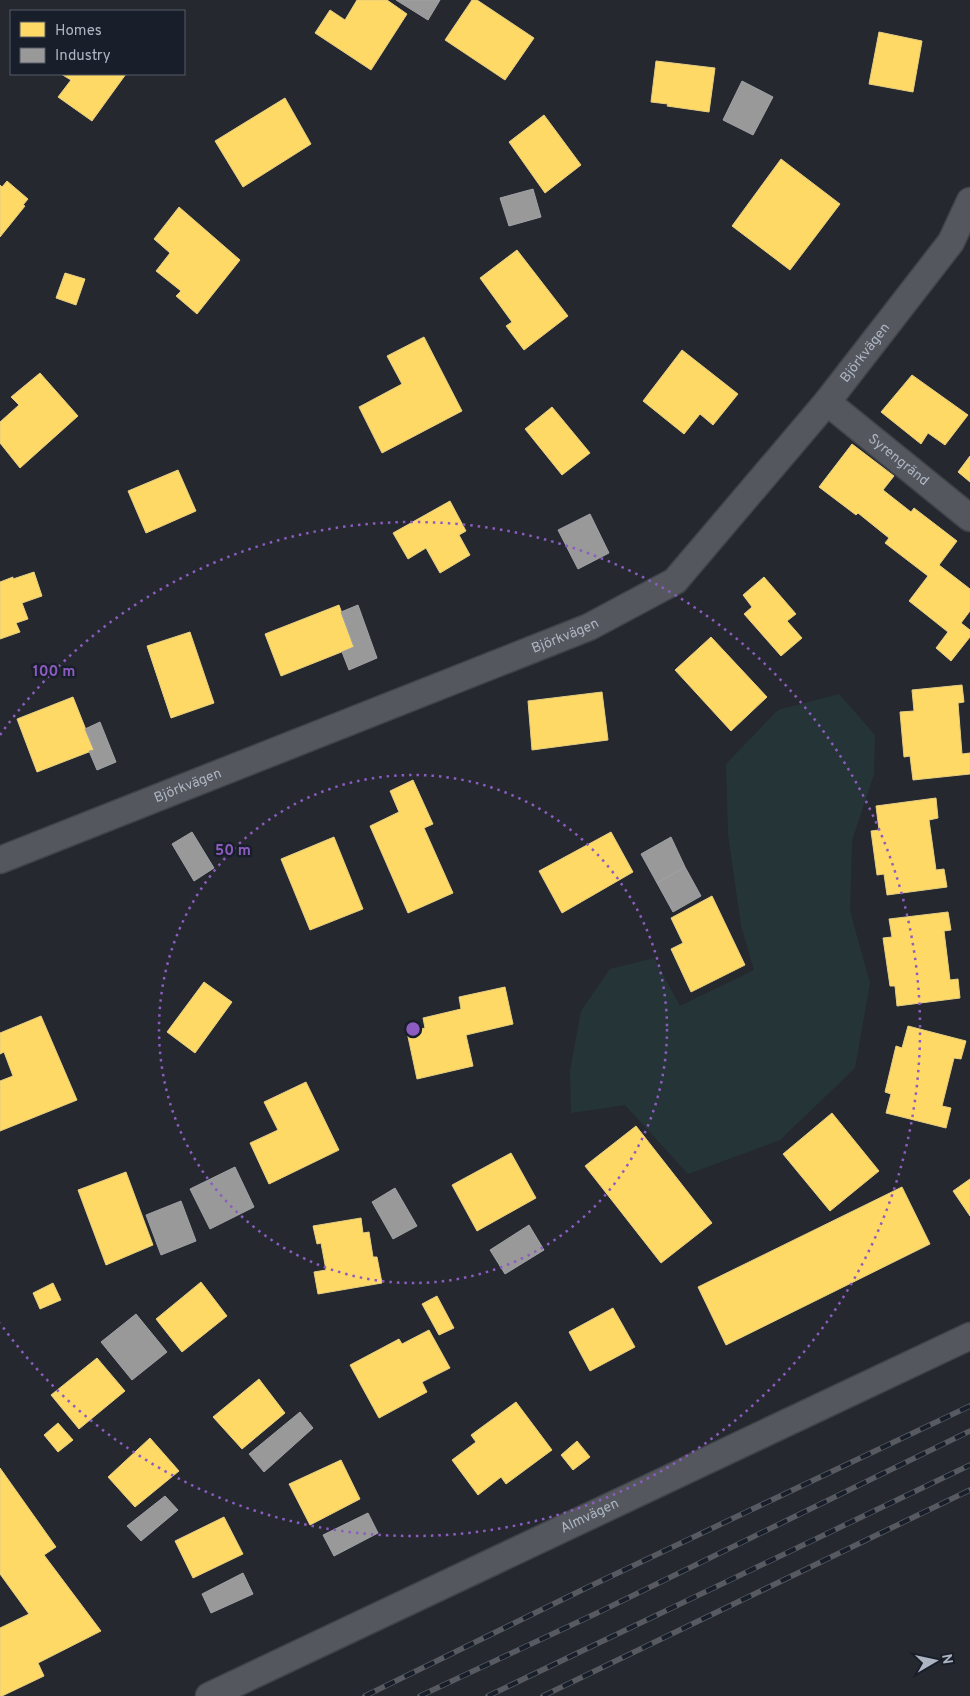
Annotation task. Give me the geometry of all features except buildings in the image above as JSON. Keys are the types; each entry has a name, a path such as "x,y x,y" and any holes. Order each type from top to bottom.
{"street":[{"name":"Björkvägen","path":"0,860 589,627 674,581 827,402 952,242 970,200"},
{"name":"Syrengränd","path":"827,402 970,518"},
{"name":"Almvägen","path":"208,1696 970,1336"}],"shaded area":[{"path":"839,694 875,735 874,774 852,841 850,911 870,983 855,1068 780,1140 688,1174 625,1105 571,1113 570,1070 581,1011 610,969 654,958 680,1006 754,970 741,926 728,834 726,764 778,710"}],"railway":[{"path":"365,1696 584,1589 970,1406"},
{"path":"420,1696 595,1614 970,1431"},
{"path":"488,1696 970,1465"},
{"path":"543,1696 970,1490"}]}
